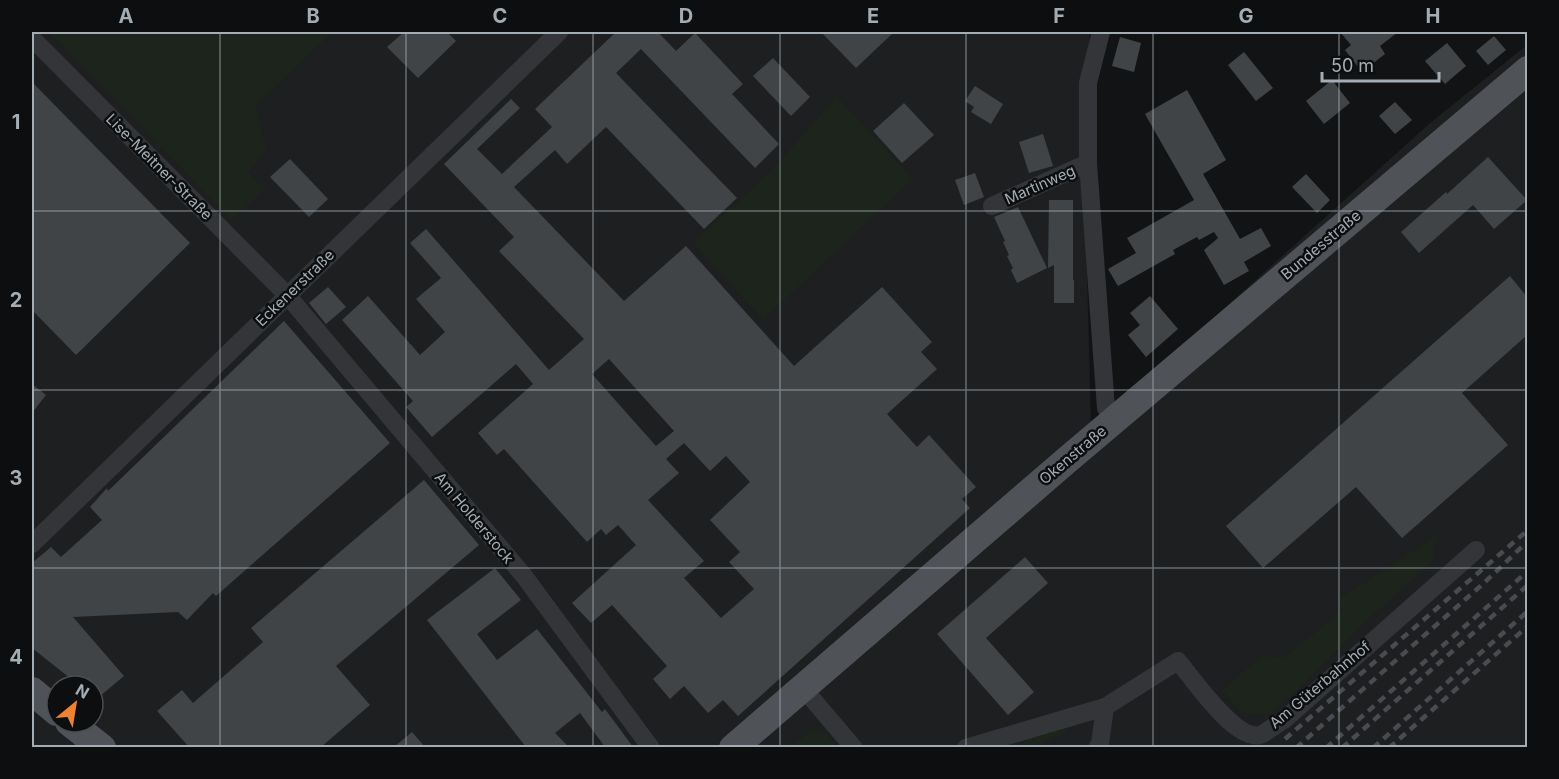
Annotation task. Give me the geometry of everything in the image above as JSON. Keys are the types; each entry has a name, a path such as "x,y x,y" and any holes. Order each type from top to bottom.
{"main road":[{"name":"Bundesstraße","path":"1115,420 1527,70"},
{"name":"Okenstraße","path":"733,747 1115,420"},
{"path":"32,691 45,702"},
{"path":"85,734 102,747"}],"street":[{"name":"Eckenerstraße","path":"32,544 559,32"},
{"name":"Okenstraße","path":"1101,32 1088,83 1088,163 1106,408 1115,420"},
{"name":"Lise-Meitner-Straße","path":"32,38 288,295"},
{"name":"Martinweg","path":"992,206 1088,163"},
{"name":"Am Holderstock","path":"288,295 524,576 651,747"},
{"name":"Am Güterbahnhof","path":"966,747 1105,707 1178,661 1225,719 1246,733 1259,735 1284,720 1476,549"},
{"path":"803,688 854,747"},
{"path":"1097,747 1100,744 1105,707"}],"shaded area":[{"path":"32,32 1090,32 1083,118 1091,428 1429,124 1527,45 1527,747 32,747"},
{"path":"49,32 333,32 256,105 266,151 248,172 265,189 232,220"},
{"path":"837,96 913,179 763,320 693,243 773,169"},
{"path":"1436,536 1433,561 1360,627 1303,685 1269,714 1251,715 1240,711 1222,690 1262,656 1283,658 1342,611 1339,599"},
{"path":"1064,724 1065,733 1036,747 986,748"},
{"path":"811,730 827,734 839,747 790,747"}],"building":[{"path":"404,32 447,32 456,41 418,78 387,47"},
{"path":"616,32 658,32 676,51 695,33 743,84 732,94 779,144 755,168 641,49 616,73 737,198 704,229 606,127 567,164 555,150 514,187 624,301 686,246 794,366 882,287 932,342 921,352 937,369 887,414 917,447 929,435 976,487 962,499 970,508 738,716 723,700 708,713 684,686 670,699 653,679 667,666 612,605 591,623 572,603 636,545 618,525 606,535 601,529 587,542 504,449 497,455 478,433 533,384 516,364 432,437 406,407 413,401 342,320 368,296 420,355 445,332 416,299 441,278 410,243 426,229 549,370 584,339 499,251 514,237 444,164 511,99 520,108 477,149 502,174 552,127 535,109","holes":["609,359 674,431 656,446 592,374","684,443 710,471 726,456 750,482 710,520 740,552 729,562 754,589 721,618 684,578 704,561 648,500 679,473 666,459"]},
{"path":"821,32 894,32 856,68"},
{"path":"1340,32 1398,32 1380,46 1385,54 1362,72 1345,50 1351,45"},
{"path":"1494,36 1506,50 1488,65 1476,51"},
{"path":"1120,37 1141,43 1134,72 1112,66"},
{"path":"1447,43 1466,66 1445,84 1425,61"},
{"path":"1244,52 1273,88 1256,101 1228,65"},
{"path":"773,58 810,97 791,116 753,76"},
{"path":"1332,80 1350,103 1324,124 1306,101"},
{"path":"32,82 190,243 76,355 32,310"},
{"path":"975,86 1003,104 991,124 971,112 974,107 965,101"},
{"path":"1187,90 1226,160 1203,174 1240,239 1261,228 1271,246 1244,262 1249,271 1224,285 1204,250 1218,238 1214,232 1199,240 1197,237 1173,250 1175,254 1118,286 1108,269 1136,253 1127,238 1194,200 1145,114"},
{"path":"1395,102 1412,120 1395,134 1379,116"},
{"path":"904,103 934,135 902,163 873,131"},
{"path":"1043,134 1053,166 1029,173 1019,142"},
{"path":"1488,157 1527,200 1494,229 1473,205 1419,253 1401,232"},
{"path":"290,159 328,199 309,217 270,177"},
{"path":"975,173 984,197 964,205 955,180"},
{"path":"1306,174 1330,200 1317,213 1292,187"},
{"path":"1049,200 1073,200 1074,303 1054,303 1054,265 1048,268"},
{"path":"1018,207 1047,268 1017,283 1003,242 1005,241 994,217"},
{"path":"1510,276 1527,297 1527,335 1462,393 1508,445 1402,538 1356,487 1263,568 1226,526"},
{"path":"328,287 346,307 326,324 309,303"},
{"path":"1150,296 1178,329 1146,357 1128,335 1140,325 1130,313"},
{"path":"284,321 390,443 216,596 213,593 187,620 178,612 73,617 124,676 105,692 105,674 65,674 32,648 32,563 51,547 61,557 102,520 90,507 107,488 108,491"},
{"path":"32,384 46,395 32,413"},
{"path":"424,480 479,545 336,666 370,705 321,747 189,747 157,711 182,690 193,703 263,642 251,628"},
{"path":"1025,557 1048,583 986,638 1034,692 1008,715 937,634"},
{"path":"495,568 521,600 477,634 497,660 537,629 602,712 605,709 633,747 605,747 580,713 555,733 569,747 526,747 427,620"},
{"path":"412,732 425,747 394,747"}],"railway":[{"path":"1285,739 1528,530"},
{"path":"1296,748 1484,583 1528,541"},
{"path":"1326,748 1528,571"},
{"path":"1342,748 1528,585"},
{"path":"1373,748 1528,611"},
{"path":"1389,748 1528,626"}]}
